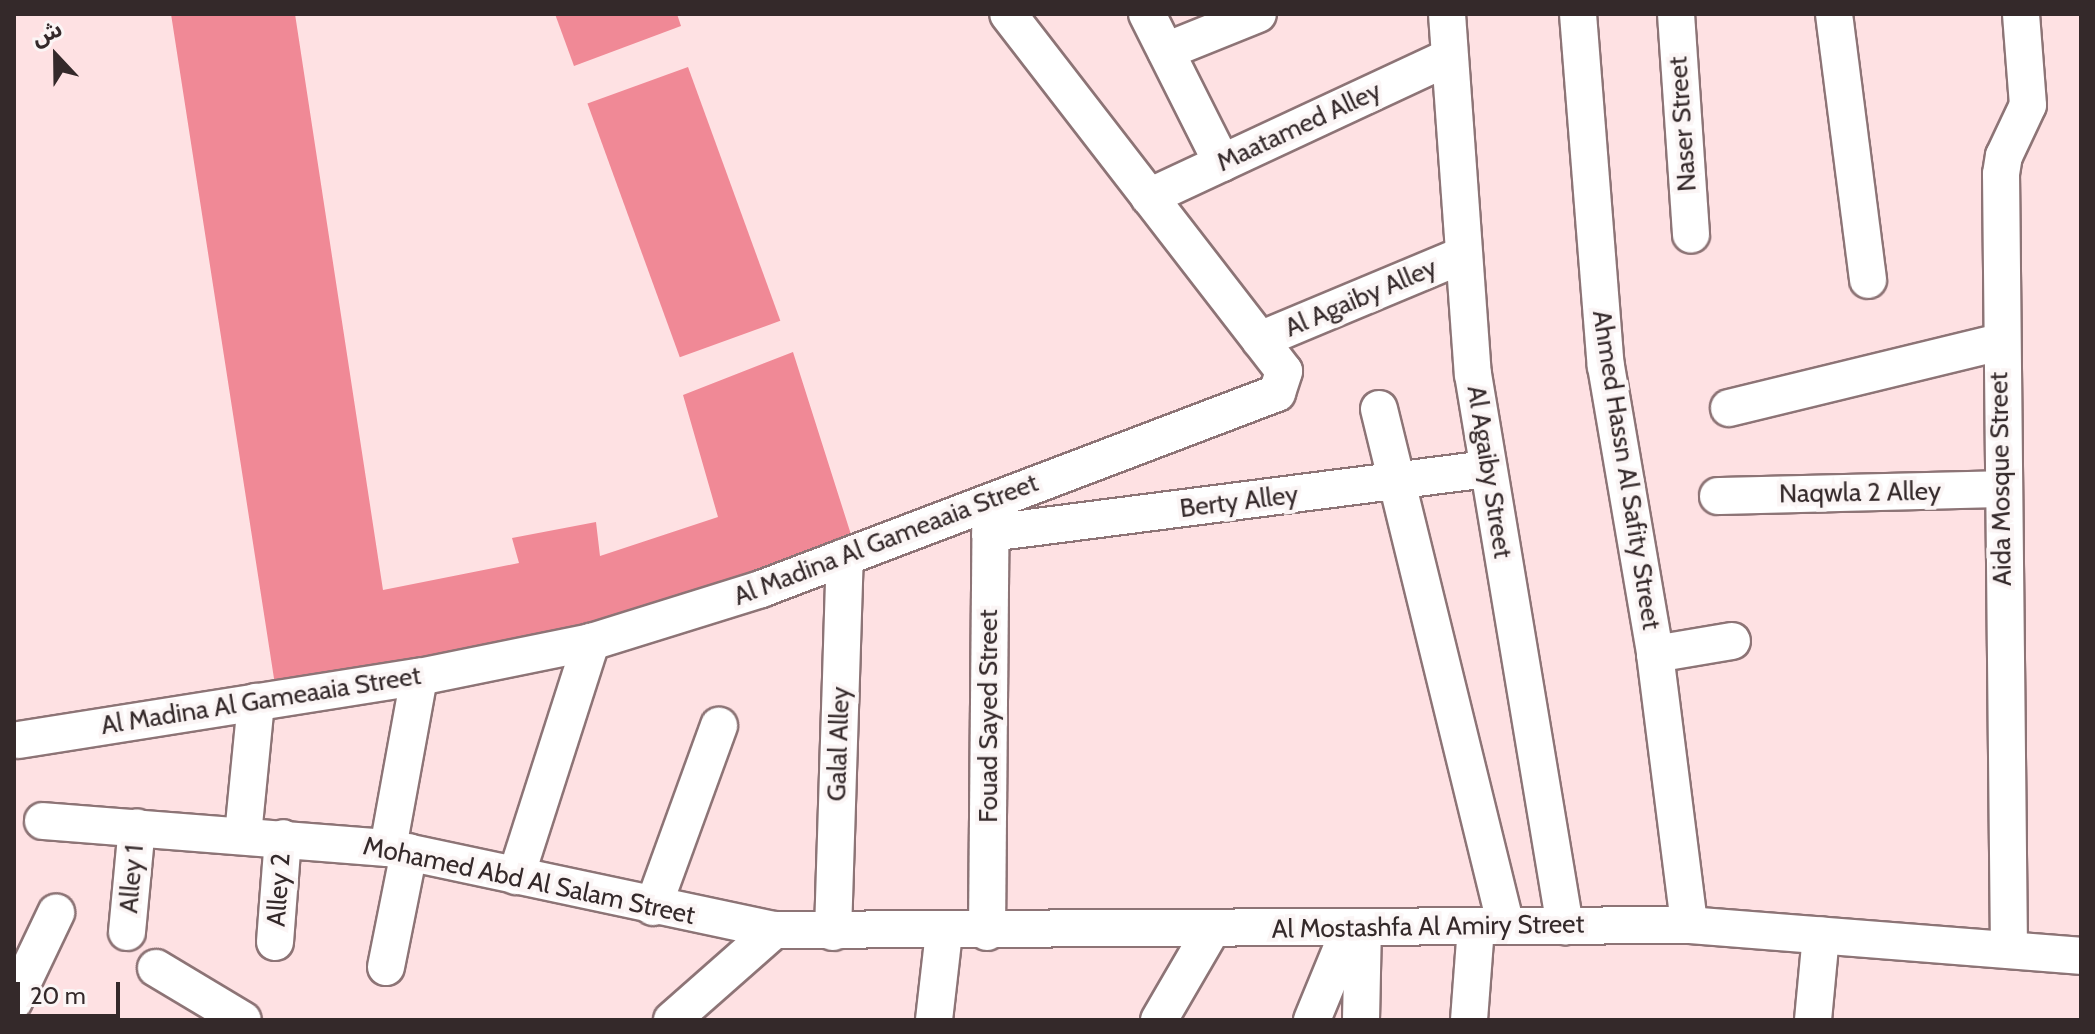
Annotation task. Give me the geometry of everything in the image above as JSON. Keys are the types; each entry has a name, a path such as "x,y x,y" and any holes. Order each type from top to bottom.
{"street":[{"name":"Al Madina Al Gameaaia Street","path":"19,740 419,677 591,642 676,618 845,557 991,517 1277,393 1284,371 1008,14"},
{"path":"1147,14 1222,163"},
{"path":"1166,51 1258,14"},
{"name":"Al Agaiby Street","path":"1447,14 1461,256 1487,469 1565,926"},
{"name":"Ahmed Hassn Al Safity Street","path":"1578,14 1606,366 1655,654 1689,925"},
{"name":"Naser Street","path":"1676,14 1691,234"},
{"path":"1834,14 1868,280"},
{"name":"Aida Mosque Street","path":"2009,950 1999,342 2001,174 2031,85 2021,14"},
{"name":"Maatamed Alley","path":"1149,197 1449,57"},
{"name":"Al Agaiby Alley","path":"1260,340 1461,256"},
{"path":"1729,408 1999,342"},
{"path":"1379,409 1491,926 1469,1020"},
{"name":"Berty Alley","path":"991,517 1397,483 1487,469"},
{"name":"Naqwla 2 Alley","path":"1718,496 2002,489"},
{"name":"Fouad Sayed Street","path":"987,932 991,517"},
{"name":"Galal Alley","path":"833,932 845,557"},
{"path":"1655,654 1732,641"},
{"path":"516,876 591,642"},
{"path":"386,967 419,677"},
{"path":"243,835 256,702"},
{"path":"653,907 719,726"},
{"name":"Mohamed Abd Al Salam Street","path":"43,821 283,838 398,850 653,907 774,930"},
{"name":"Alley 1","path":"127,932 137,827"},
{"name":"Alley 2","path":"275,942 283,838"},
{"path":"14,1001 56,913"},
{"name":"Al Mostashfa Al Amiry Street","path":"774,930 987,932 1689,925 2081,956"},
{"path":"1312,1020 1356,928"},
{"path":"1356,928 1361,1020"},
{"path":"1159,1020 1212,929"},
{"path":"672,1020 774,930"},
{"path":"934,1020 944,932"},
{"path":"1813,1020 1821,935"},
{"path":"156,968 243,1020"}],"building":[{"path":"171,14 295,14 383,590 519,563 512,538 596,522 600,556 718,517 683,395 793,352 854,544 644,621 275,685"},
{"path":"555,14 677,14 681,26 574,66"},
{"path":"688,67 780,321 680,357 587,104"}]}
